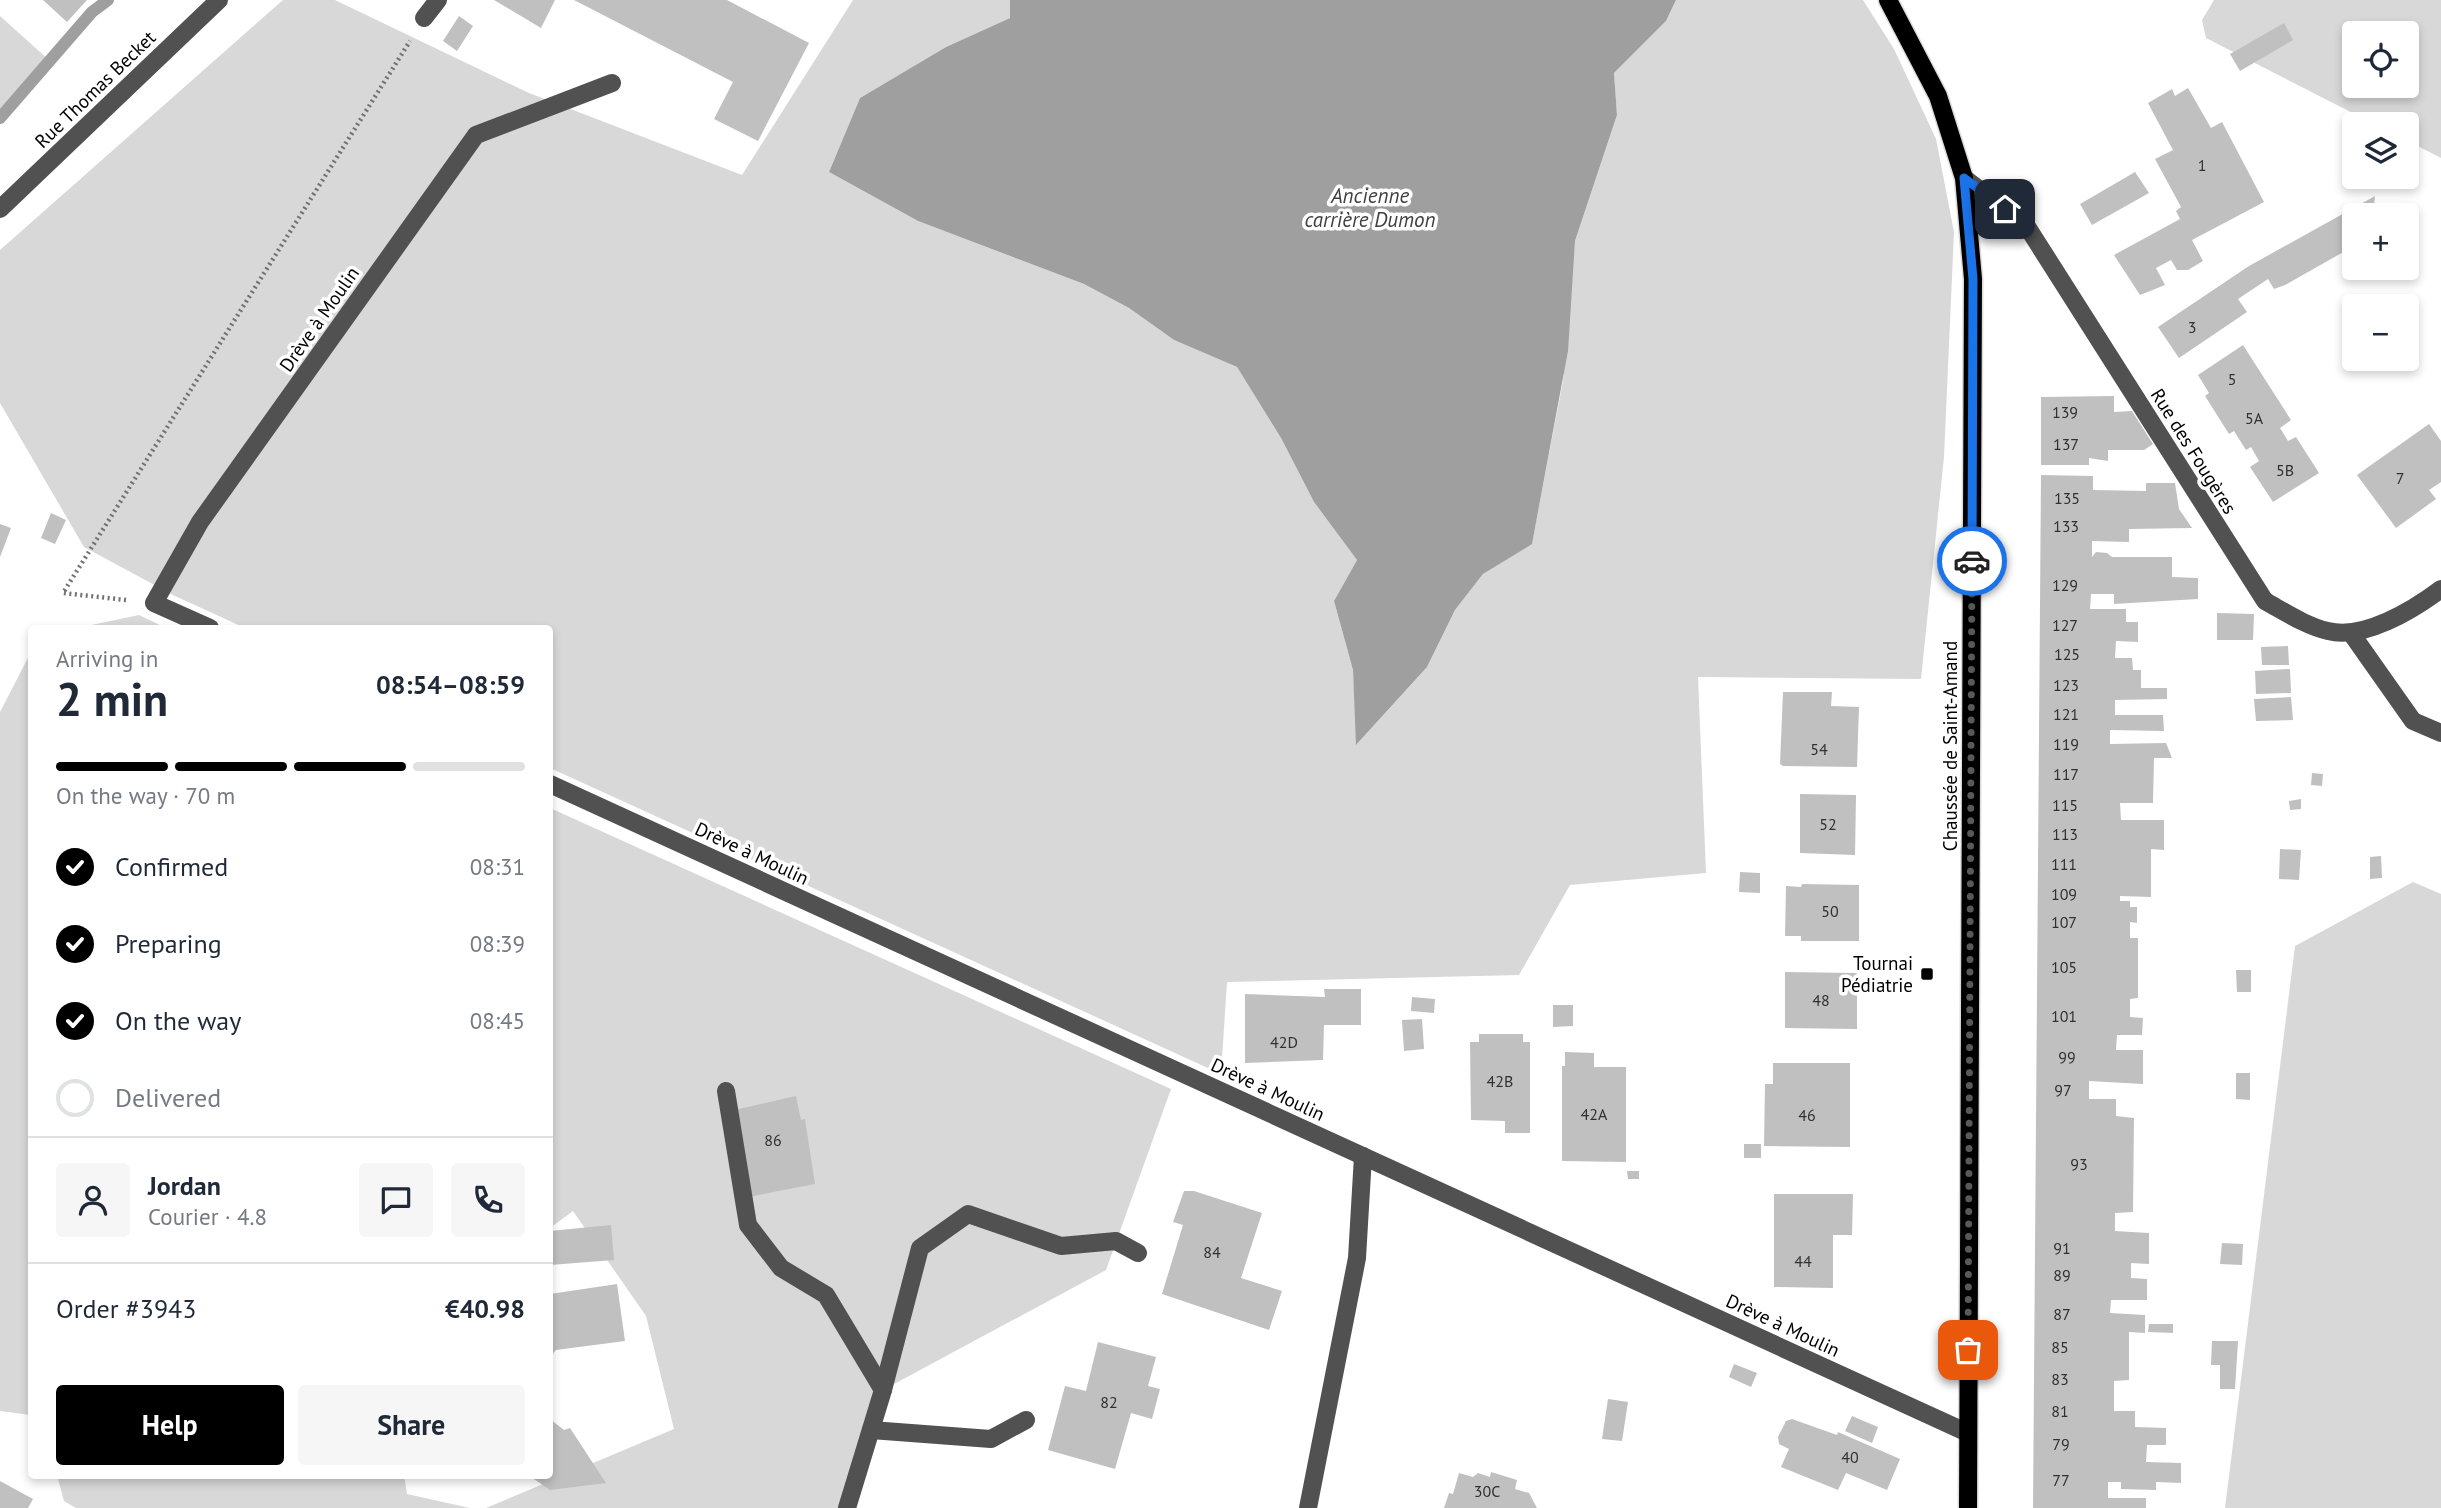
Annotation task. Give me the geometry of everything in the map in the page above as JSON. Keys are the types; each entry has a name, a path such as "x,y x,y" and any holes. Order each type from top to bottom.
{"main road":[{"name":"Chaussée de Saint-Amand","path":"1888,0 1938,96 1964,178 1973,279 1968,1508"}],"street":[{"name":"Rue Thomas Becket","path":"0,209 219,0"},
{"path":"424,18 438,0"},
{"name":"Drève à Moulin","path":"154,603 200,522 476,135 612,83"},
{"name":"Rue des Fougères","path":"1964,178 2026,225 2265,601 2311,626 2330,632 2351,633 2410,612 2441,589"},
{"path":"154,603 202,625"},
{"path":"2351,633 2413,721 2441,733"},
{"name":"Drève à Moulin","path":"553,785 1968,1433"},
{"path":"726,1091 748,1224 781,1268 826,1295 883,1390"},
{"path":"1308,1508 1357,1258 1363,1156"},
{"path":"847,1508 883,1390 920,1248 968,1214 1061,1246 1116,1241 1138,1253"},
{"path":"871,1430 991,1439 1026,1420"}],"path":[{"path":"154,603 62,593 424,18"}],"shaded area":[{"path":"283,0 335,0 529,93 742,175 853,0 1010,0 1010,18 946,47 860,98 829,172 918,221 1084,284 1129,308 1174,340 1237,367 1281,438 1314,502 1357,560 1334,601 1353,670 1357,744 1427,667 1455,610 1483,574 1532,543 1563,381 1575,241 1617,115 1614,73 1666,21 1676,0 1863,0 1894,49 1936,139 1954,232 1944,457 1921,679 1698,677 1706,873 1570,885 1519,975 1227,982 1221,1074 553,769 553,625 238,625 175,596 84,547 0,403 0,250"},
{"path":"2214,0 2441,0 2441,158 2419,147 2419,112 2351,112 2206,38 2202,20"},
{"path":"0,16 50,61 0,117"},
{"path":"139,615 160,625 91,625"},
{"path":"28,658 28,1414 0,1411 0,712"},
{"path":"553,809 1171,1089 1106,1270 883,1390 847,1508 486,1508 674,1429 646,1316 573,1211 553,1226"},
{"path":"2413,882 2441,894 2441,1508 2225,1508 2295,946"},
{"path":"58,1479 405,1479 407,1494 470,1508 76,1508 64,1501"}],"water":[{"name":"Ancienne carrière Dumon","path":"1010,0 1676,0 1666,21 1614,73 1617,115 1575,241 1568,351 1532,544 1483,574 1455,610 1427,667 1356,745 1353,670 1334,601 1357,560 1314,502 1281,438 1237,367 1174,340 1129,308 1084,284 918,221 829,172 860,98 946,47 1010,18"}],"building":[{"path":"43,0 87,0 67,22"},
{"path":"494,0 555,0 541,28"},
{"path":"574,0 727,0 809,43 758,141 714,119 733,82"},
{"path":"459,16 473,26 457,51 443,41"},
{"path":"2284,23 2293,40 2240,71 2230,54"},
{"path":"2188,88 2211,128 2222,122 2264,202 2192,240 2203,261 2188,270 2177,270 2171,260 2156,268 2165,285 2140,295 2114,255 2180,219 2176,211 2181,207 2155,159 2173,150 2148,103 2172,89 2175,96"},
{"path":"2135,172 2149,193 2092,225 2080,204"},
{"path":"2375,196 2374,203 2362,203"},
{"path":"2342,214 2342,253 2274,289 2268,279 2238,299 2247,312 2179,358 2158,327 2249,266"},
{"path":"2243,345 2291,420 2280,428 2288,441 2296,437 2319,473 2273,502 2250,467 2259,461 2251,447 2246,450 2234,431 2229,434 2205,396 2209,393 2198,375"},
{"path":"2114,396 2114,412 2132,411 2153,444 2144,450 2108,450 2108,461 2089,458 2089,465 2041,465 2041,397"},
{"path":"2429,424 2441,441 2441,482 2429,490 2436,499 2396,528 2357,475"},
{"path":"2041,475 2093,476 2093,490 2146,491 2146,483 2175,483 2179,509 2192,528 2129,529 2129,542 2092,541 2092,557 2096,552 2107,553 2112,557 2172,557 2172,577 2198,578 2198,599 2114,604 2114,594 2091,594 2090,609 2126,609 2126,622 2138,622 2138,642 2116,641 2115,658 2132,658 2133,670 2141,670 2141,688 2167,688 2167,699 2115,700 2115,715 2163,715 2164,731 2110,730 2110,744 2166,743 2172,758 2154,758 2153,803 2120,803 2121,820 2164,820 2164,850 2151,849 2151,897 2120,896 2120,901 2130,901 2130,907 2137,907 2137,923 2130,922 2130,938 2138,938 2138,998 2130,999 2130,1017 2143,1018 2142,1035 2117,1035 2116,1050 2143,1050 2143,1084 2089,1081 2089,1099 2116,1099 2116,1116 2134,1118 2133,1212 2115,1213 2115,1231 2149,1233 2149,1264 2131,1263 2131,1278 2147,1279 2147,1300 2111,1300 2110,1313 2145,1315 2145,1333 2129,1332 2129,1380 2114,1381 2114,1411 2135,1411 2135,1427 2166,1428 2166,1445 2147,1445 2146,1462 2181,1463 2181,1483 2156,1482 2156,1490 2121,1489 2121,1482 2108,1482 2108,1498 2146,1498 2146,1508 2033,1508"},
{"path":"51,513 66,520 55,544 41,538"},
{"path":"0,524 11,528 0,557"},
{"path":"2217,613 2254,614 2253,640 2217,640"},
{"path":"2288,646 2289,665 2262,665 2261,647"},
{"path":"2290,669 2291,693 2256,694 2255,671"},
{"path":"1783,692 1832,692 1831,706 1859,707 1857,767 1780,764"},
{"path":"2291,697 2293,720 2256,721 2254,699"},
{"path":"2312,773 2323,774 2322,786 2311,785"},
{"path":"1800,794 1856,795 1855,855 1800,853"},
{"path":"2301,799 2301,809 2290,810 2289,801"},
{"path":"2280,849 2301,850 2299,880 2279,879"},
{"path":"2381,856 2382,878 2370,879 2370,857"},
{"path":"1740,872 1760,873 1760,893 1739,892"},
{"path":"1802,884 1859,885 1859,941 1801,941 1801,936 1785,936 1786,886 1801,887"},
{"path":"2236,970 2251,970 2251,992 2237,992"},
{"path":"1785,972 1857,973 1857,1029 1785,1028"},
{"path":"1324,989 1361,989 1361,1025 1324,1025 1323,1060 1245,1063 1245,994 1325,997"},
{"path":"1412,997 1435,999 1434,1013 1411,1011"},
{"path":"1553,1005 1573,1005 1573,1026 1553,1027"},
{"path":"1422,1019 1424,1049 1404,1051 1402,1020"},
{"path":"1479,1034 1523,1034 1523,1042 1530,1042 1530,1133 1505,1133 1505,1121 1471,1120 1470,1042 1479,1042"},
{"path":"1565,1052 1594,1053 1594,1067 1626,1067 1626,1162 1562,1161 1562,1066 1565,1066"},
{"path":"1773,1063 1850,1063 1850,1147 1764,1146 1765,1084 1773,1084"},
{"path":"2236,1073 2250,1073 2250,1100 2236,1099"},
{"path":"796,1096 801,1120 805,1119 815,1184 748,1197 730,1111"},
{"path":"1744,1144 1761,1144 1761,1158 1744,1158"},
{"path":"1627,1171 1639,1171 1639,1179 1628,1179"},
{"path":"1184,1191 1194,1191 1262,1213 1241,1278 1282,1291 1269,1330 1162,1294 1183,1225 1173,1222"},
{"path":"1774,1194 1853,1194 1852,1235 1833,1235 1833,1288 1774,1287"},
{"path":"611,1225 614,1260 553,1265 553,1231"},
{"path":"2222,1243 2243,1244 2242,1265 2220,1264"},
{"path":"617,1284 625,1341 556,1350 553,1354 553,1294"},
{"path":"2149,1324 2173,1324 2173,1333 2148,1332"},
{"path":"2212,1341 2238,1341 2235,1389 2220,1389 2220,1365 2211,1365"},
{"path":"1098,1342 1156,1357 1148,1386 1160,1389 1152,1419 1131,1413 1115,1469 1048,1450 1065,1386 1086,1391"},
{"path":"1734,1364 1757,1373 1751,1387 1729,1377"},
{"path":"1608,1399 1628,1402 1622,1441 1602,1439"},
{"path":"1852,1416 1878,1427 1872,1443 1845,1431"},
{"path":"1792,1419 1837,1435 1838,1432 1900,1459 1887,1490 1846,1473 1838,1490 1781,1467 1789,1449 1779,1444 1778,1437 1786,1421"},
{"path":"553,1421 564,1430 570,1428 606,1483 550,1490 534,1479 553,1479"},
{"path":"1491,1472 1517,1480 1515,1489 1529,1493 1537,1508 1444,1508 1449,1493 1453,1494 1459,1473 1473,1477 1478,1473 1490,1477"},
{"path":"0,1481 33,1499 28,1508 0,1508"}],"waterway":[{"path":"0,118 92,12 108,0"}],"way so far":[{"path":"1968,1350 1972,561"}],"place":[{"name":"Tournai Pédiatrie","path":"1927,974"}],"route":[{"path":"1972,561 1973,279 1964,178 2005,209"}]}
